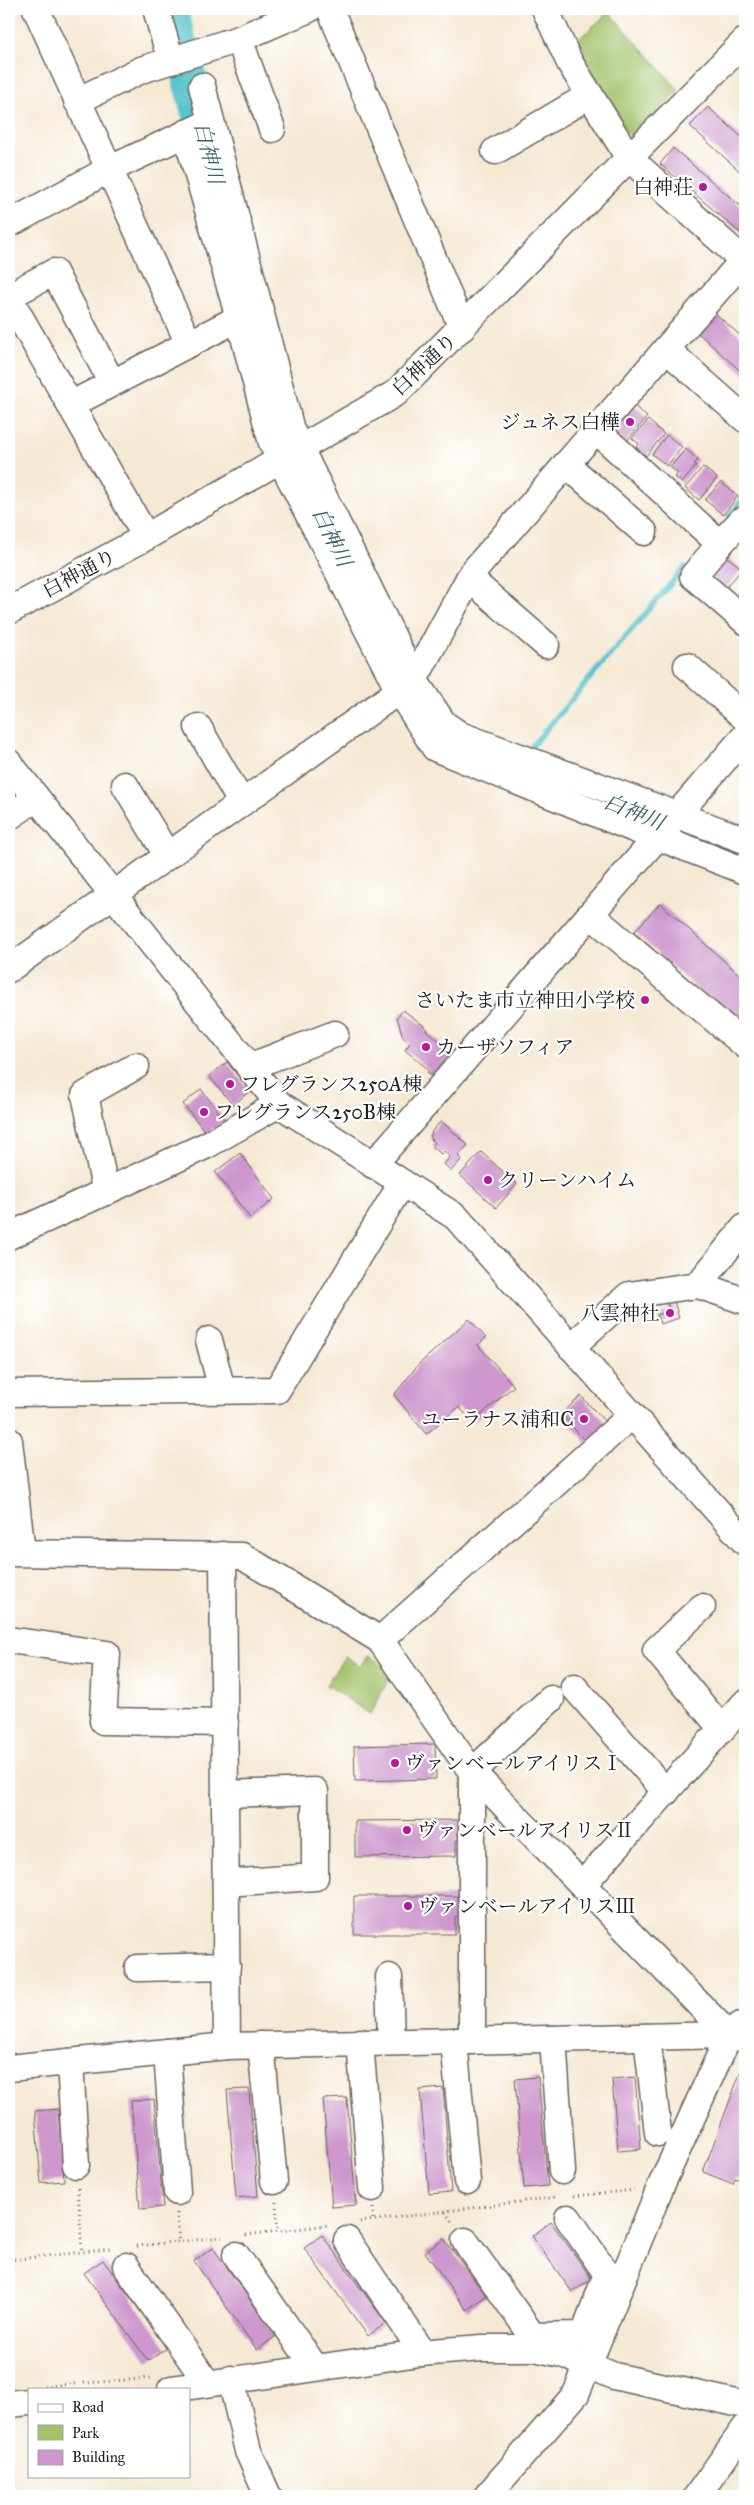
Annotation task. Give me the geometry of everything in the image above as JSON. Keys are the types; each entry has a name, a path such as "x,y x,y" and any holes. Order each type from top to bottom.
{"street":[{"path":"36,9 189,344"},
{"path":"156,9 179,58"},
{"path":"77,101 141,70 239,39 309,9"},
{"path":"330,9 462,328"},
{"path":"9,969 407,685 469,578 744,260 629,158 570,63 550,11"},
{"path":"239,39 272,129"},
{"name":"白神通り","path":"9,611 146,537 396,394 745,41"},
{"path":"202,86 200,127 239,318 272,443 291,455"},
{"path":"495,152 590,96"},
{"path":"11,215 200,127"},
{"path":"200,127 291,430 291,455 407,685 435,748 654,837 745,871"},
{"path":"112,383 54,272 9,297 146,537"},
{"path":"70,405 239,318"},
{"path":"666,348 745,418"},
{"path":"596,430 720,544"},
{"path":"566,464 644,532"},
{"path":"741,521 693,576 745,621"},
{"path":"469,578 546,645"},
{"path":"687,666 745,718"},
{"path":"407,685 444,724 460,735 745,840"},
{"path":"198,727 242,802"},
{"path":"373,1164 745,736"},
{"path":"9,763 279,1104 456,1217 745,1542"},
{"path":"125,785 167,855"},
{"path":"9,817 36,798"},
{"path":"590,914 745,1045"},
{"path":"249,1067 335,1034"},
{"path":"106,1192 85,1095 136,1066"},
{"path":"9,1234 207,1145 279,1104"},
{"path":"9,1393 277,1390 402,1183"},
{"path":"698,1285 745,1227"},
{"path":"572,1347 628,1295 698,1285 745,1301"},
{"path":"209,1340 222,1390"},
{"path":"380,1640 632,1415"},
{"path":"9,1441 15,1552 242,1556 380,1640 472,1772 583,1884 740,2032"},
{"path":"223,1555 227,2046"},
{"path":"702,1607 656,1650 722,1729"},
{"path":"9,1640 106,1654 103,1721 225,1723"},
{"path":"574,1687 666,1792"},
{"path":"467,2181 463,2041 472,1772 551,1699"},
{"path":"583,1884 745,1703"},
{"path":"225,1794 315,1791 316,1877 226,1883"},
{"path":"138,1968 226,1966"},
{"path":"389,1977 391,2042"},
{"path":"9,2068 227,2046 647,2037 740,2032"},
{"path":"487,2496 576,2394 660,2188 740,2032"},
{"path":"647,2037 658,2133"},
{"path":"553,2039 562,2171"},
{"path":"360,2042 372,2188"},
{"path":"261,2045 274,2181"},
{"path":"167,2052 177,2192"},
{"path":"70,2062 76,2165"},
{"path":"177,2388 423,2353 579,2336 585,2332 607,2274 568,2218"},
{"path":"347,2240 423,2353"},
{"path":"465,2241 533,2342 614,2376 745,2405"},
{"path":"236,2255 315,2367"},
{"path":"126,2266 203,2377 205,2383"},
{"path":"231,2379 248,2451 268,2496"},
{"path":"9,2404 28,2402"},
{"path":"697,2496 745,2428"}],"path":[{"path":"76,2165 82,2252"},
{"path":"274,2181 278,2231"},
{"path":"177,2192 178,2242"}],"green space":[{"path":"609,12 679,90 632,139 571,46"},
{"path":"345,1656 360,1666 368,1656 394,1670 370,1714 326,1685"}],"building":[{"path":"708,107 745,140 745,176 690,126"},
{"name":"白神荘","path":"673,148 745,210 745,237 660,164"},
{"path":"715,313 745,340 745,375 698,333"},
{"name":"ジュネス白樺","path":"632,404 647,417 625,443 612,427"},
{"path":"648,420 664,434 646,456 636,447 639,444 632,438"},
{"path":"667,435 682,447 667,466 652,454"},
{"path":"686,449 698,460 694,464 696,466 682,483 675,477 678,473 670,467"},
{"path":"703,467 717,478 699,500 685,488"},
{"path":"721,482 738,496 723,515 705,500"},
{"path":"724,554 742,569 726,588 708,573"},
{"path":"660,903 745,980 745,1032 634,932"},
{"name":"カーザソフィア","path":"403,1010 427,1028 426,1030 460,1058 440,1081 427,1072 429,1070 405,1050 410,1043 403,1037 397,1017"},
{"name":"フレグランス250A棟","path":"227,1062 250,1091 233,1105 209,1076"},
{"name":"フレグランス250B棟","path":"201,1089 225,1120 207,1134 183,1104"},
{"path":"441,1121 468,1145 458,1156 462,1159 451,1171 444,1164 450,1157 444,1151 441,1154 432,1146 435,1143 430,1138 432,1131"},
{"name":"クリーンハイム","path":"481,1152 517,1184 496,1208 460,1175"},
{"path":"240,1153 274,1199 250,1218 215,1172"},
{"name":"八雲神社","path":"674,1301 679,1318 660,1324 657,1315 670,1311 667,1303"},
{"path":"469,1319 486,1338 478,1345 514,1386 473,1422 459,1407 426,1434 394,1395 418,1365"},
{"name":"ユーラナス浦和C","path":"581,1396 608,1425 587,1443 561,1414"},
{"name":"ヴァンベールアイリスⅠ","path":"435,1744 436,1779 355,1781 354,1746"},
{"name":"ヴァンベールアイリスⅡ","path":"460,1820 460,1840 456,1840 456,1856 355,1857 355,1821"},
{"name":"ヴァンベールアイリスⅢ","path":"354,1896 462,1896 462,1917 455,1917 455,1934 354,1934"},
{"path":"745,2060 745,2182 735,2178 733,2184 703,2172"},
{"path":"538,2077 548,2186 524,2188 515,2079"},
{"path":"635,2077 641,2149 618,2151 612,2079"},
{"path":"443,2088 451,2192 429,2194 420,2090"},
{"path":"249,2089 258,2196 236,2198 227,2090"},
{"path":"347,2098 356,2205 332,2207 323,2099"},
{"path":"154,2099 163,2207 140,2209 131,2101"},
{"path":"58,2109 64,2181 41,2183 35,2111"},
{"path":"551,2222 592,2279 572,2292 532,2236"},
{"path":"322,2235 386,2323 368,2336 304,2248"},
{"path":"444,2239 486,2296 467,2310 425,2252"},
{"path":"213,2248 276,2336 257,2350 194,2261"},
{"path":"103,2260 167,2348 148,2361 84,2273"}],"waterway":[{"name":"白神川","path":"174,24 203,128"},
{"path":"729,516 745,497"},
{"path":"527,752 685,567"},
{"name":"白神川","path":"596,797 698,840"}],"place":[{"name":"白神荘","path":"703,187"},
{"name":"ジュネス白樺","path":"630,422"},
{"name":"さいたま市立神田小学校","path":"645,1000"},
{"name":"カーザソフィア","path":"426,1047"},
{"name":"フレグランス250A棟","path":"230,1084"},
{"name":"フレグランス250B棟","path":"204,1112"},
{"name":"クリーンハイム","path":"488,1180"},
{"name":"八雲神社","path":"670,1313"},
{"name":"ユーラナス浦和C","path":"584,1419"},
{"name":"ヴァンベールアイリスⅠ","path":"395,1763"},
{"name":"ヴァンベールアイリスⅡ","path":"407,1830"},
{"name":"ヴァンベールアイリスⅢ","path":"408,1906"}]}
